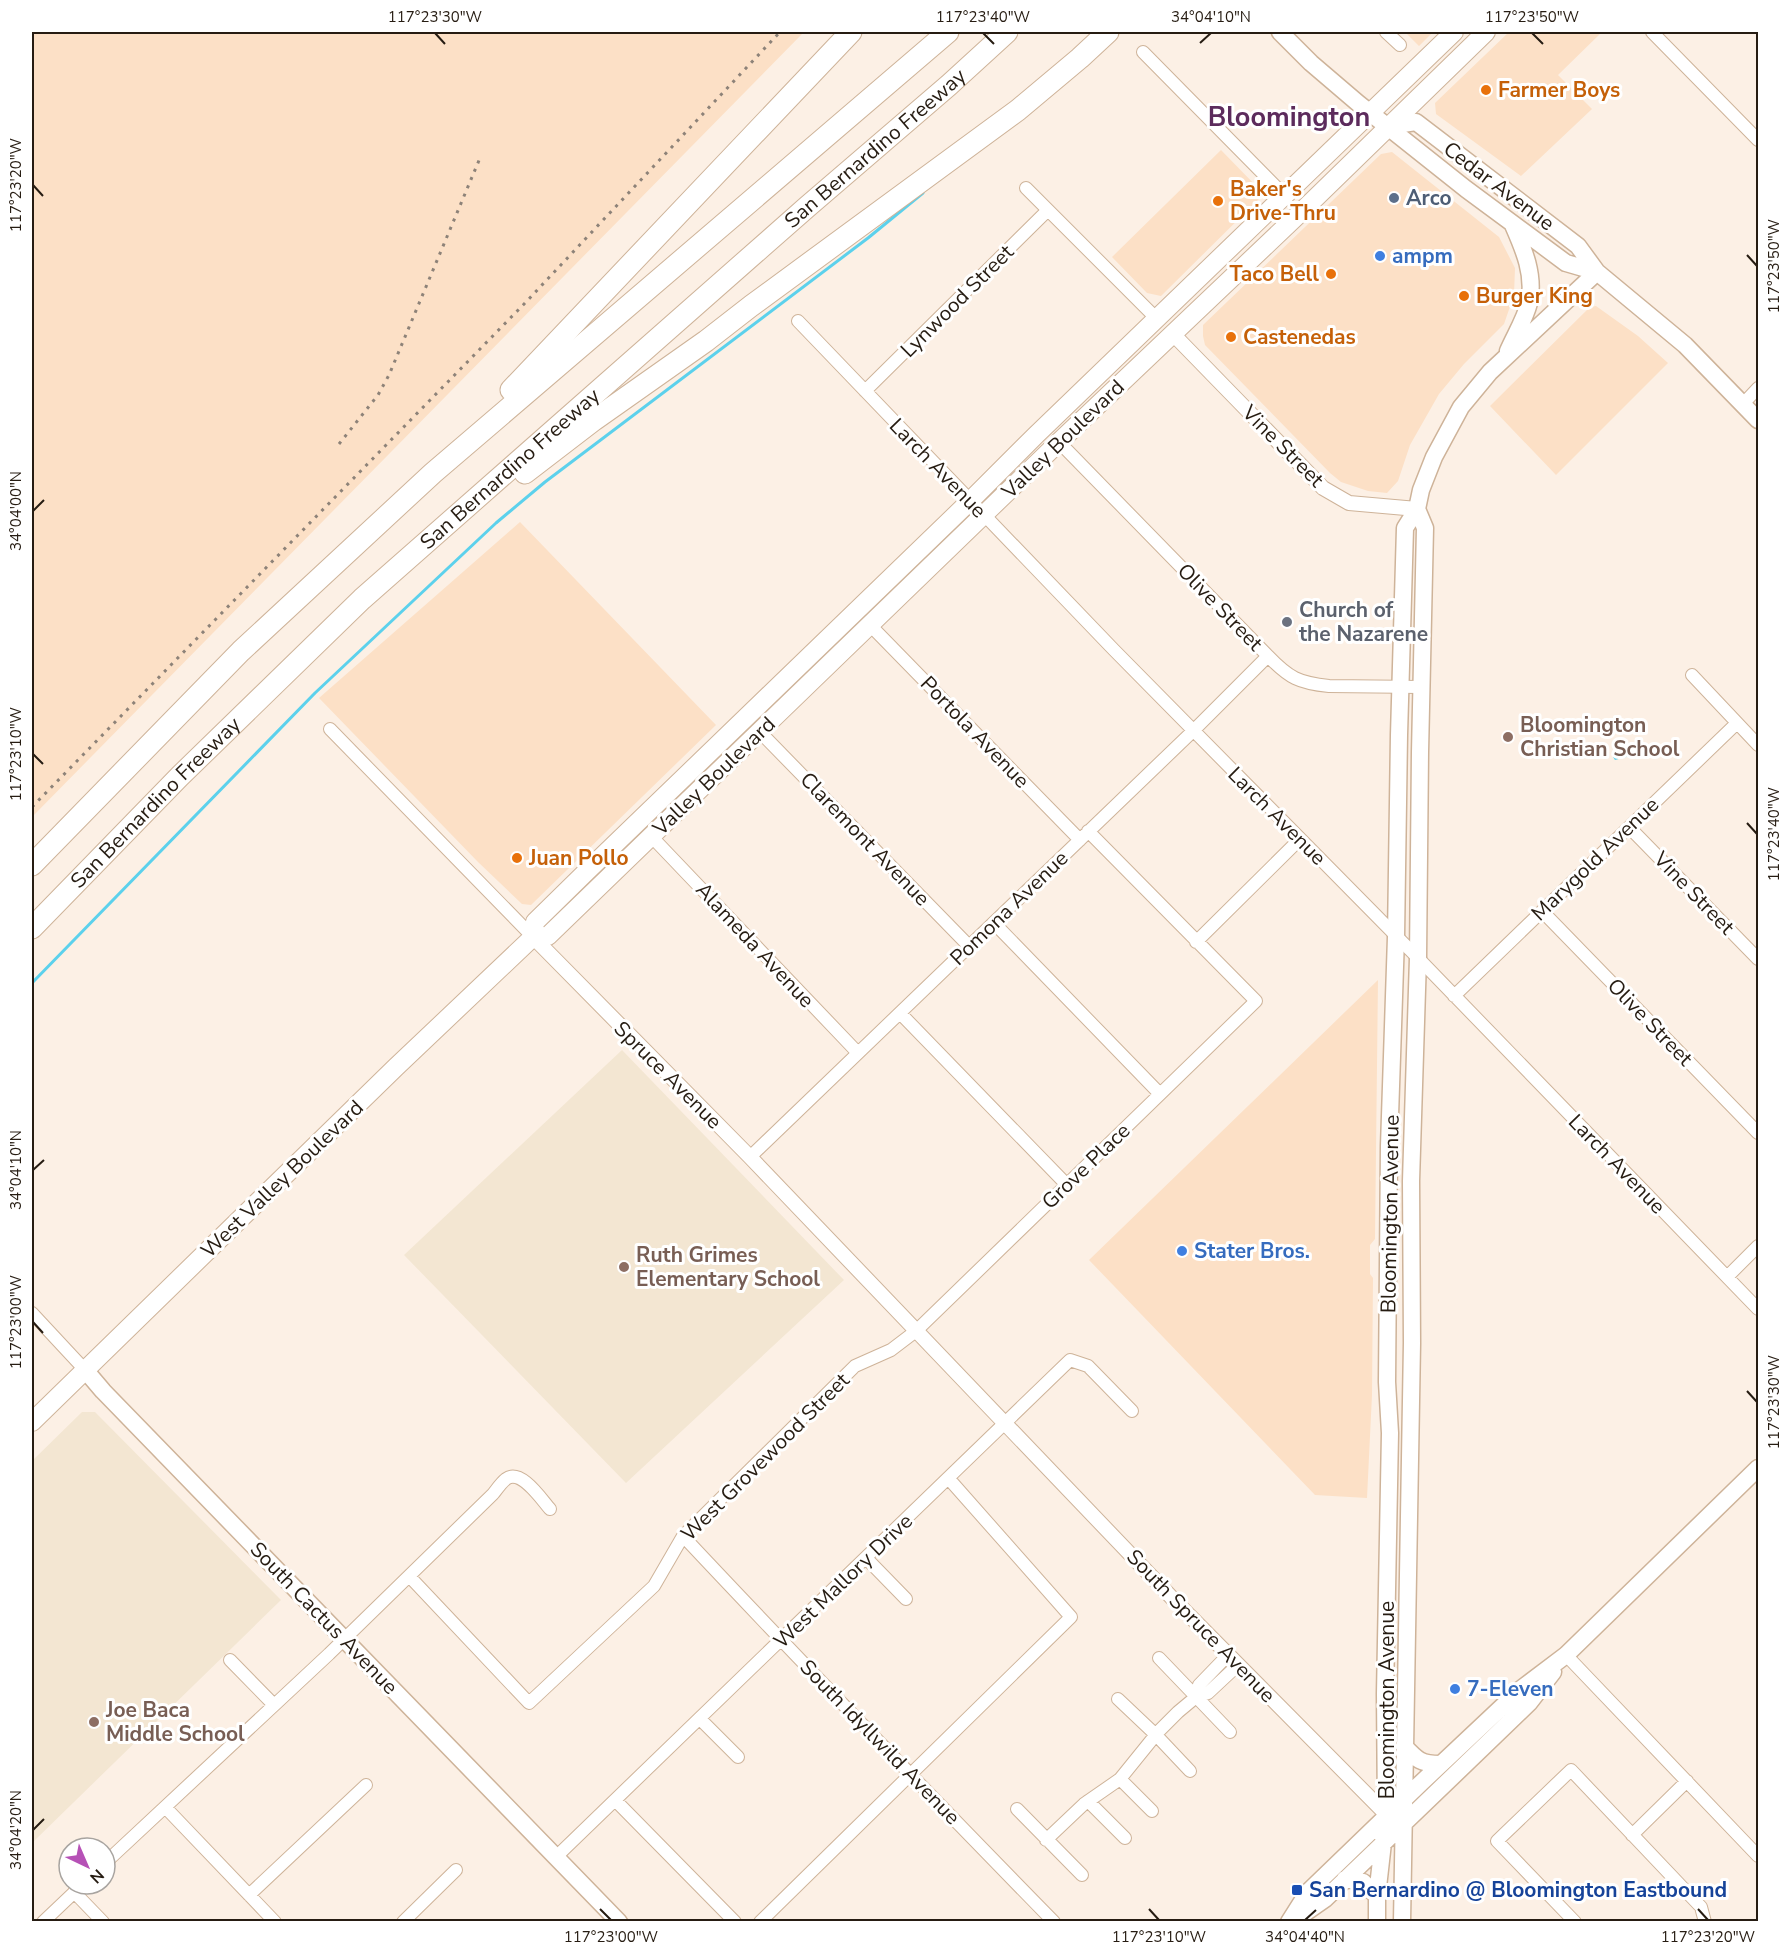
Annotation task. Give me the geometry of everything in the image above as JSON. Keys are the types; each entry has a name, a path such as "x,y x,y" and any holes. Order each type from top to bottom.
{"highway":[{"path":"434,473 851,32"},
{"name":"San Bernardino Freeway","path":"32,865 241,651 434,473 948,32"},
{"name":"San Bernardino Freeway","path":"32,928 180,776 371,592 1007,32"},
{"path":"371,592 394,584 474,513 594,420 706,341 1018,110 1108,32"}],"main road":[{"name":"Cedar Avenue","path":"1280,32 1311,63 1466,189 1566,263 1597,272"},
{"name":"Valley Boulevard","path":"1455,32 535,922 533,937 548,936 1486,32"},
{"name":"Cedar Avenue","path":"1389,126 1416,123 1578,246 1597,272 1685,345 1758,420"},
{"path":"1506,357 1529,303 1530,289 1526,252 1511,222"},
{"name":"Bloomington Avenue","path":"1377,1922 1377,1896 1386,1816 1385,1694 1390,1433 1387,1382 1389,1146 1406,528 1417,509 1427,474 1446,432 1474,390 1597,272"},
{"name":"Bloomington Avenue","path":"1401,1922 1413,1257 1411,1181 1418,958 1425,528 1417,509"},
{"name":"West Valley Boulevard","path":"32,1422 533,937"},
{"path":"1389,1256 1413,1257"},
{"name":"South Cactus Avenue","path":"86,1371 619,1922"},
{"path":"1390,1433 1398,1461 1398,1498 1401,1503 1409,1505"},
{"path":"1291,1922 1308,1892 1386,1816 1521,1689 1566,1655 1758,1468"},
{"path":"1291,1922 1325,1899 1529,1703 1566,1655"},
{"path":"1404,1746 1416,1759 1440,1764"},
{"path":"1345,1879 1363,1882 1377,1896"}],"street":[{"path":"1386,32 1400,45"},
{"path":"1652,32 1758,140"},
{"path":"1143,52 1285,196"},
{"path":"1026,188 1157,319"},
{"name":"Lynwood Street","path":"865,391 1048,210"},
{"name":"Larch Avenue","path":"798,321 983,515 1418,958 1758,1309"},
{"name":"Vine Street","path":"1173,334 1330,493 1349,503 1417,509"},
{"path":"1743,404 1758,388"},
{"name":"Olive Street","path":"1059,442 1290,677 1314,685 1421,687"},
{"name":"Portola Avenue","path":"870,625 1084,836 1256,1001"},
{"name":"Pomona Avenue","path":"750,1158 1268,656"},
{"path":"1692,675 1758,745"},
{"name":"Marygold Avenue","path":"1454,996 1737,723"},
{"name":"Spruce Avenue","path":"330,729 750,1158 1004,1423"},
{"name":"Claremont Avenue","path":"760,732 969,946"},
{"name":"Vine Street","path":"1629,827 1758,959"},
{"name":"Alameda Avenue","path":"651,836 858,1053"},
{"path":"1196,942 1300,839"},
{"name":"Olive Street","path":"1542,911 1758,1133"},
{"path":"994,922 1160,1094"},
{"name":"Grove Place","path":"916,1331 1256,1001"},
{"path":"900,1013 1067,1185"},
{"path":"1727,1277 1758,1246"},
{"name":"South Cactus Avenue","path":"32,1313 86,1371"},
{"name":"West Grovewood Street","path":"409,1576 529,1703 654,1586 683,1536 855,1366 891,1350 916,1331"},
{"name":"West Mallory Drive","path":"556,1857 1070,1360 1088,1366 1131,1411"},
{"name":"South Spruce Avenue","path":"1004,1423 1386,1816 1402,1824"},
{"path":"117,1852 345,1639 493,1494 505,1479 512,1476 522,1478 550,1509"},
{"path":"760,1922 1071,1617 949,1479"},
{"name":"South Idyllwild Avenue","path":"683,1536 780,1640 1054,1922"},
{"path":"866,1558 906,1599"},
{"path":"1566,1655 1758,1856"},
{"path":"1159,1658 1230,1732"},
{"path":"230,1660 274,1705"},
{"path":"1046,1839 1088,1801 1120,1779 1156,1735 1196,1697 1208,1694 1233,1660"},
{"path":"1118,1699 1190,1771"},
{"path":"700,1719 738,1756"},
{"path":"1575,1922 1497,1841 1571,1770 1701,1907 1705,1922"},
{"path":"1120,1779 1152,1811"},
{"path":"1632,1834 1687,1781"},
{"path":"249,1896 366,1785"},
{"path":"616,1801 735,1922"},
{"path":"1088,1801 1125,1838"},
{"path":"165,1807 275,1922"},
{"path":"1017,1809 1082,1875"},
{"path":"403,1922 456,1870"},
{"path":"43,1922 70,1896"},
{"path":"84,1896 103,1922"}],"shaded area":[{"path":"32,32 804,32 32,817"},
{"path":"1405,32 1433,32 1419,46"},
{"path":"1509,32 1602,32 1558,75 1592,109 1521,176 1436,114 1435,103"},
{"path":"1221,150 1260,190 1262,196 1161,296 1147,293 1112,257"},
{"path":"1392,152 1499,237 1515,268 1514,295 1504,324 1464,364 1439,394 1410,445 1398,481 1387,493 1368,491 1341,482 1330,473 1205,345 1203,325 1381,154"},
{"path":"1596,306 1638,336 1668,363 1556,475 1490,406 1590,307"},
{"path":"520,522 716,725 531,905 522,904 478,862 319,698"},
{"path":"1378,980 1375,1239 1370,1245 1370,1274 1373,1278 1372,1395 1367,1498 1315,1495 1089,1260"},
{"name":"Ruth Grimes Elementary School","path":"622,1050 844,1280 626,1483 404,1255"},
{"name":"Joe Baca Middle School","path":"82,1412 95,1412 281,1600 32,1843 32,1461"}],"water":[{"path":"1629,748 1630,756 1615,760 1613,751"}],"waterway":[{"path":"32,983 315,693 496,523 545,482 868,238 923,193"}],"railway":[{"path":"32,807 526,302 780,32"},
{"path":"339,444 378,395 389,375 480,158"}],"place":[{"name":"Farmer Boys","path":"1486,90"},
{"name":"Arco","path":"1394,198"},
{"name":"Baker's Drive-Thru","path":"1218,201"},
{"name":"ampm","path":"1380,256"},
{"name":"Taco Bell","path":"1331,274"},
{"name":"Burger King","path":"1464,296"},
{"name":"Castenedas","path":"1231,337"},
{"name":"Church of the Nazarene","path":"1287,622"},
{"name":"Bloomington Christian School","path":"1508,737"},
{"name":"Juan Pollo","path":"517,858"},
{"name":"Stater Bros.","path":"1182,1251"},
{"name":"Ruth Grimes Elementary School","path":"624,1267"},
{"name":"7-Eleven","path":"1455,1689"},
{"name":"Joe Baca Middle School","path":"94,1722"},
{"name":"San Bernardino @ Bloomington Eastbound","path":"1297,1890"}],"district":[{"name":"Bloomington","path":"1289,117"}]}
